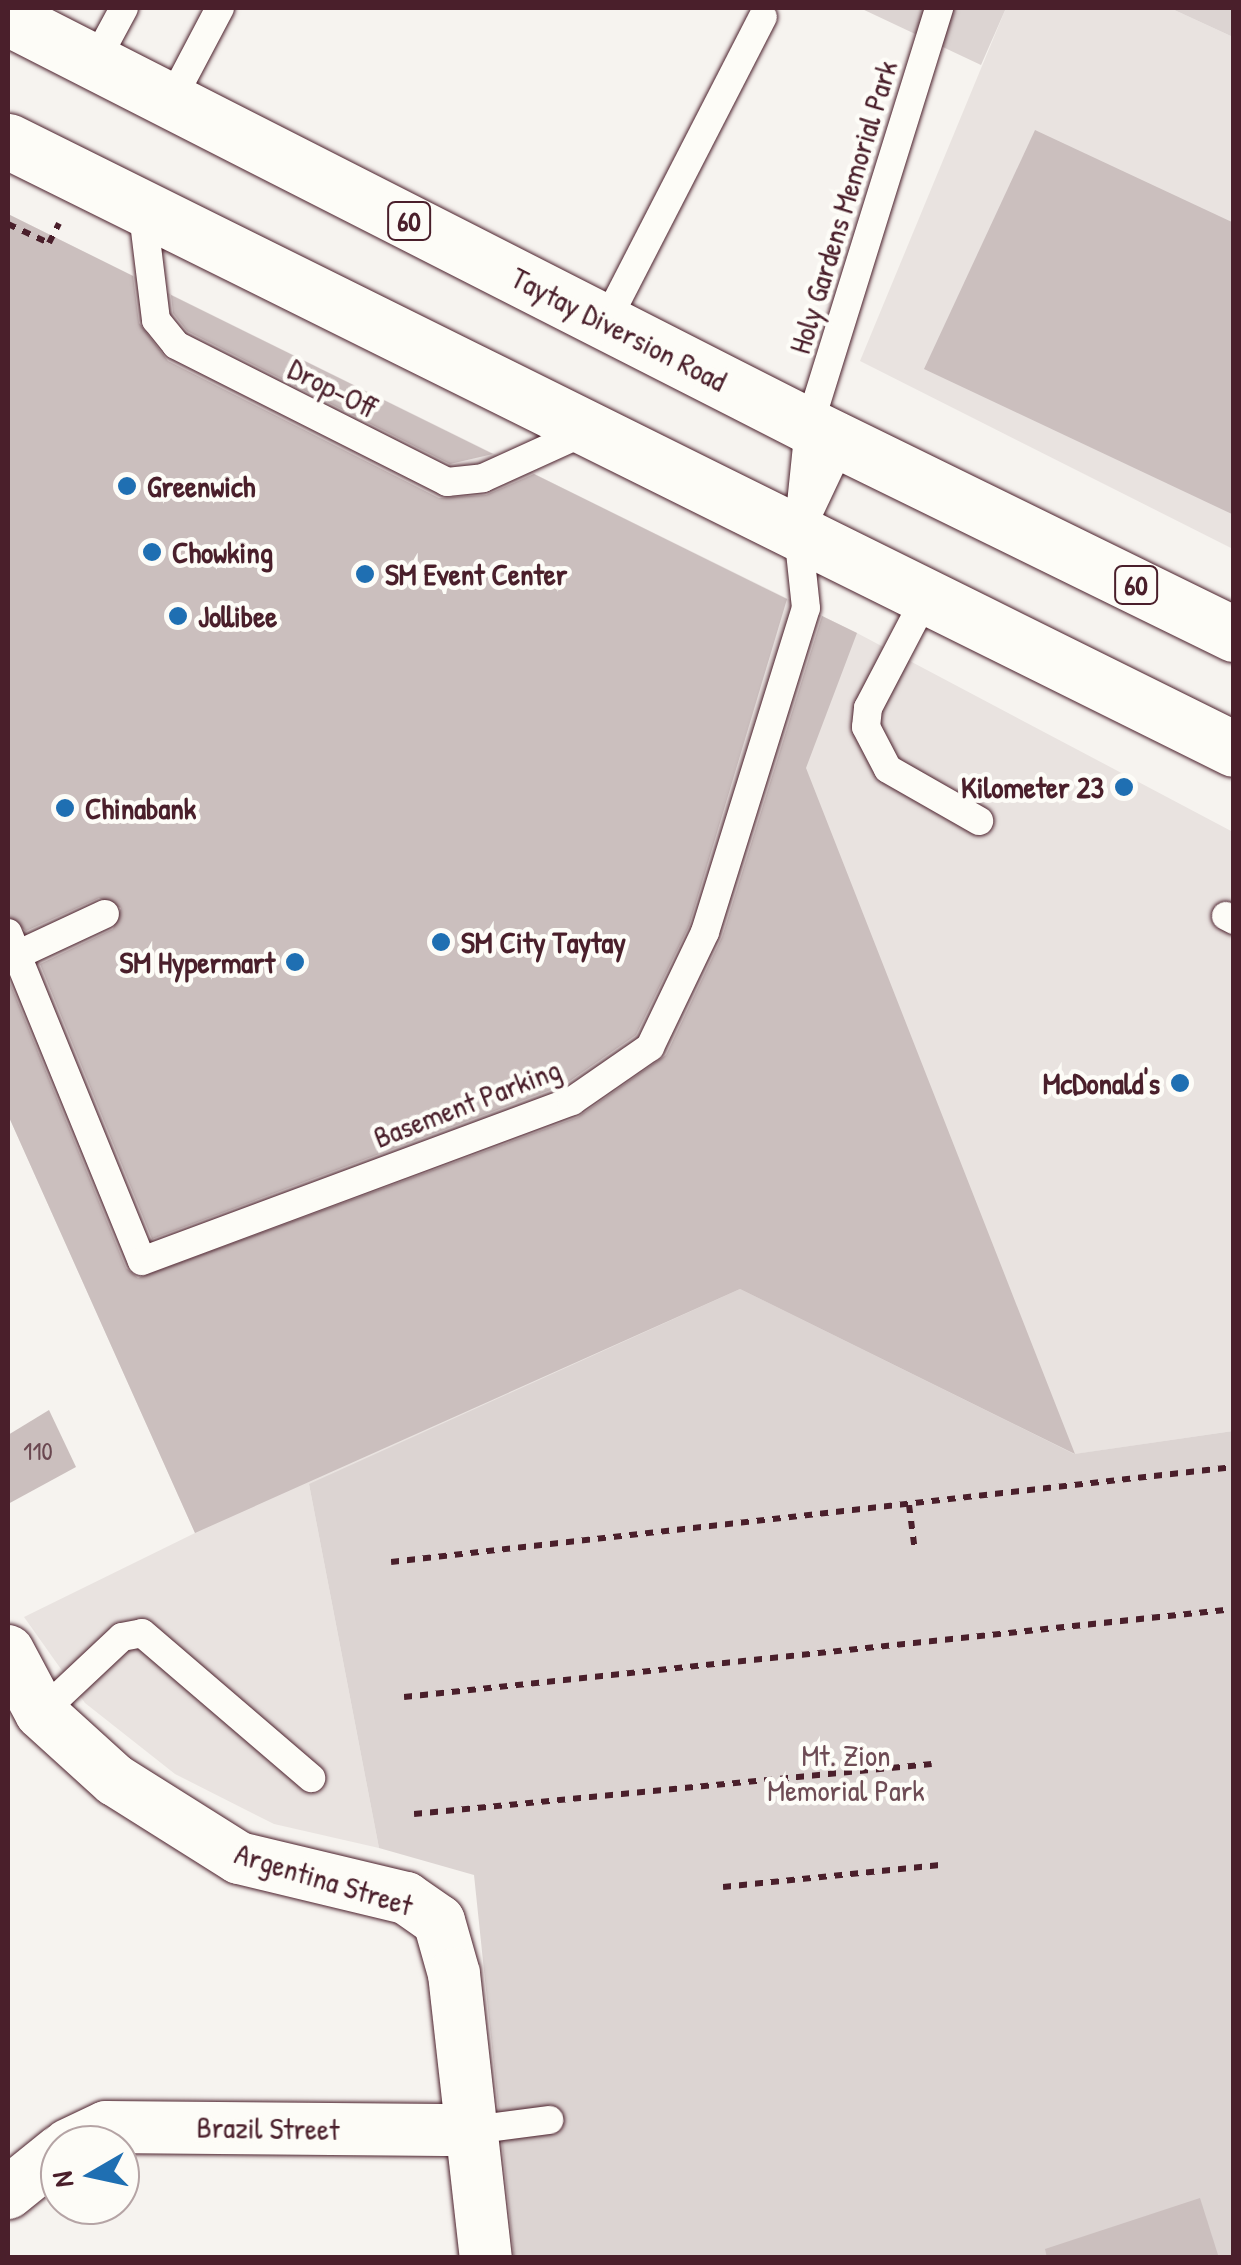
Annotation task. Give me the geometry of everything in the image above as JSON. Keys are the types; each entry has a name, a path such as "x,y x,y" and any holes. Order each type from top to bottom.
{"main road":[{"name":"Taytay Diversion Road","path":"8,18 826,434 1234,634"},
{"path":"8,141 143,214 1234,749"}],"street":[{"name":"Argentina Street","path":"8,1651 41,1713 115,1780 239,1858 406,1898 439,1920 454,1974 486,2258"},
{"name":"Brazil Street","path":"140,2126 472,2130"},
{"path":"8,2192 40,2167"}],"lane":[{"path":"96,60 124,8"},
{"path":"172,99 220,8"},
{"name":"Holy Gardens Memorial Park","path":"806,608 798,533 939,8"},
{"path":"606,322 764,17"},
{"name":"Drop-Off","path":"143,214 156,320 164,334 447,482 483,478 590,430"},
{"path":"926,597 868,708 866,727 888,769 979,822"},
{"name":"Basement Parking","path":"12,944 142,1261 572,1100 650,1047 705,932 806,608"},
{"path":"12,944 105,914"},
{"path":"41,1713 122,1636 142,1634 311,1778"},
{"path":"472,2130 549,2120"}],"path":[{"path":"8,224 49,244"},
{"path":"390,1562 1234,1466"},
{"path":"908,1505 915,1551"},
{"path":"404,1697 1234,1610"},
{"path":"414,1814 932,1764"},
{"path":"723,1887 940,1866"}],"shaded area":[{"path":"1006,8 1170,8 1233,37 1233,549 860,361"},
{"name":"SM City Taytay","path":"8,214 857,633 1233,832 1233,1431 1075,1454 309,1484 379,1848 274,1824 175,1774 85,1703 24,1617 195,1533 8,1115"}],"green space":[{"path":"860,8 1006,8 981,65"},
{"path":"1170,8 1233,8 1233,37"},
{"name":"Mt. Zion Memorial Park","path":"740,1289 1074,1454 1233,1431 1233,2257 514,2257 474,1875 379,1848 309,1484"}],"building":[{"path":"1035,130 1234,223 1234,515 924,369"},
{"path":"8,214 133,276 139,323 168,361 439,498 486,495 534,474 787,599 689,926 636,1035 564,1085 152,1239 40,964 113,929 121,908 99,898 26,931 8,916"},
{"path":"171,295 493,454 450,464 187,331 173,313"},
{"path":"822,616 857,633 806,768 1075,1454 740,1289 195,1533 8,1115 8,978 126,1268 138,1278 578,1117 666,1055 722,937"},
{"path":"49,1410 76,1467 8,1504 8,1435"},
{"path":"1200,2198 1219,2258 1047,2258 1045,2249"}],"place":[{"name":"Greenwich","path":"127,486"},
{"name":"Chowking","path":"152,552"},
{"name":"SM Event Center","path":"365,574"},
{"name":"Jollibee","path":"178,616"},
{"name":"Kilometer 23","path":"1124,787"},
{"name":"Chinabank","path":"65,808"},
{"name":"SM City Taytay","path":"441,942"},
{"name":"SM Hypermart","path":"295,962"},
{"name":"McDonald's","path":"1180,1083"}]}
